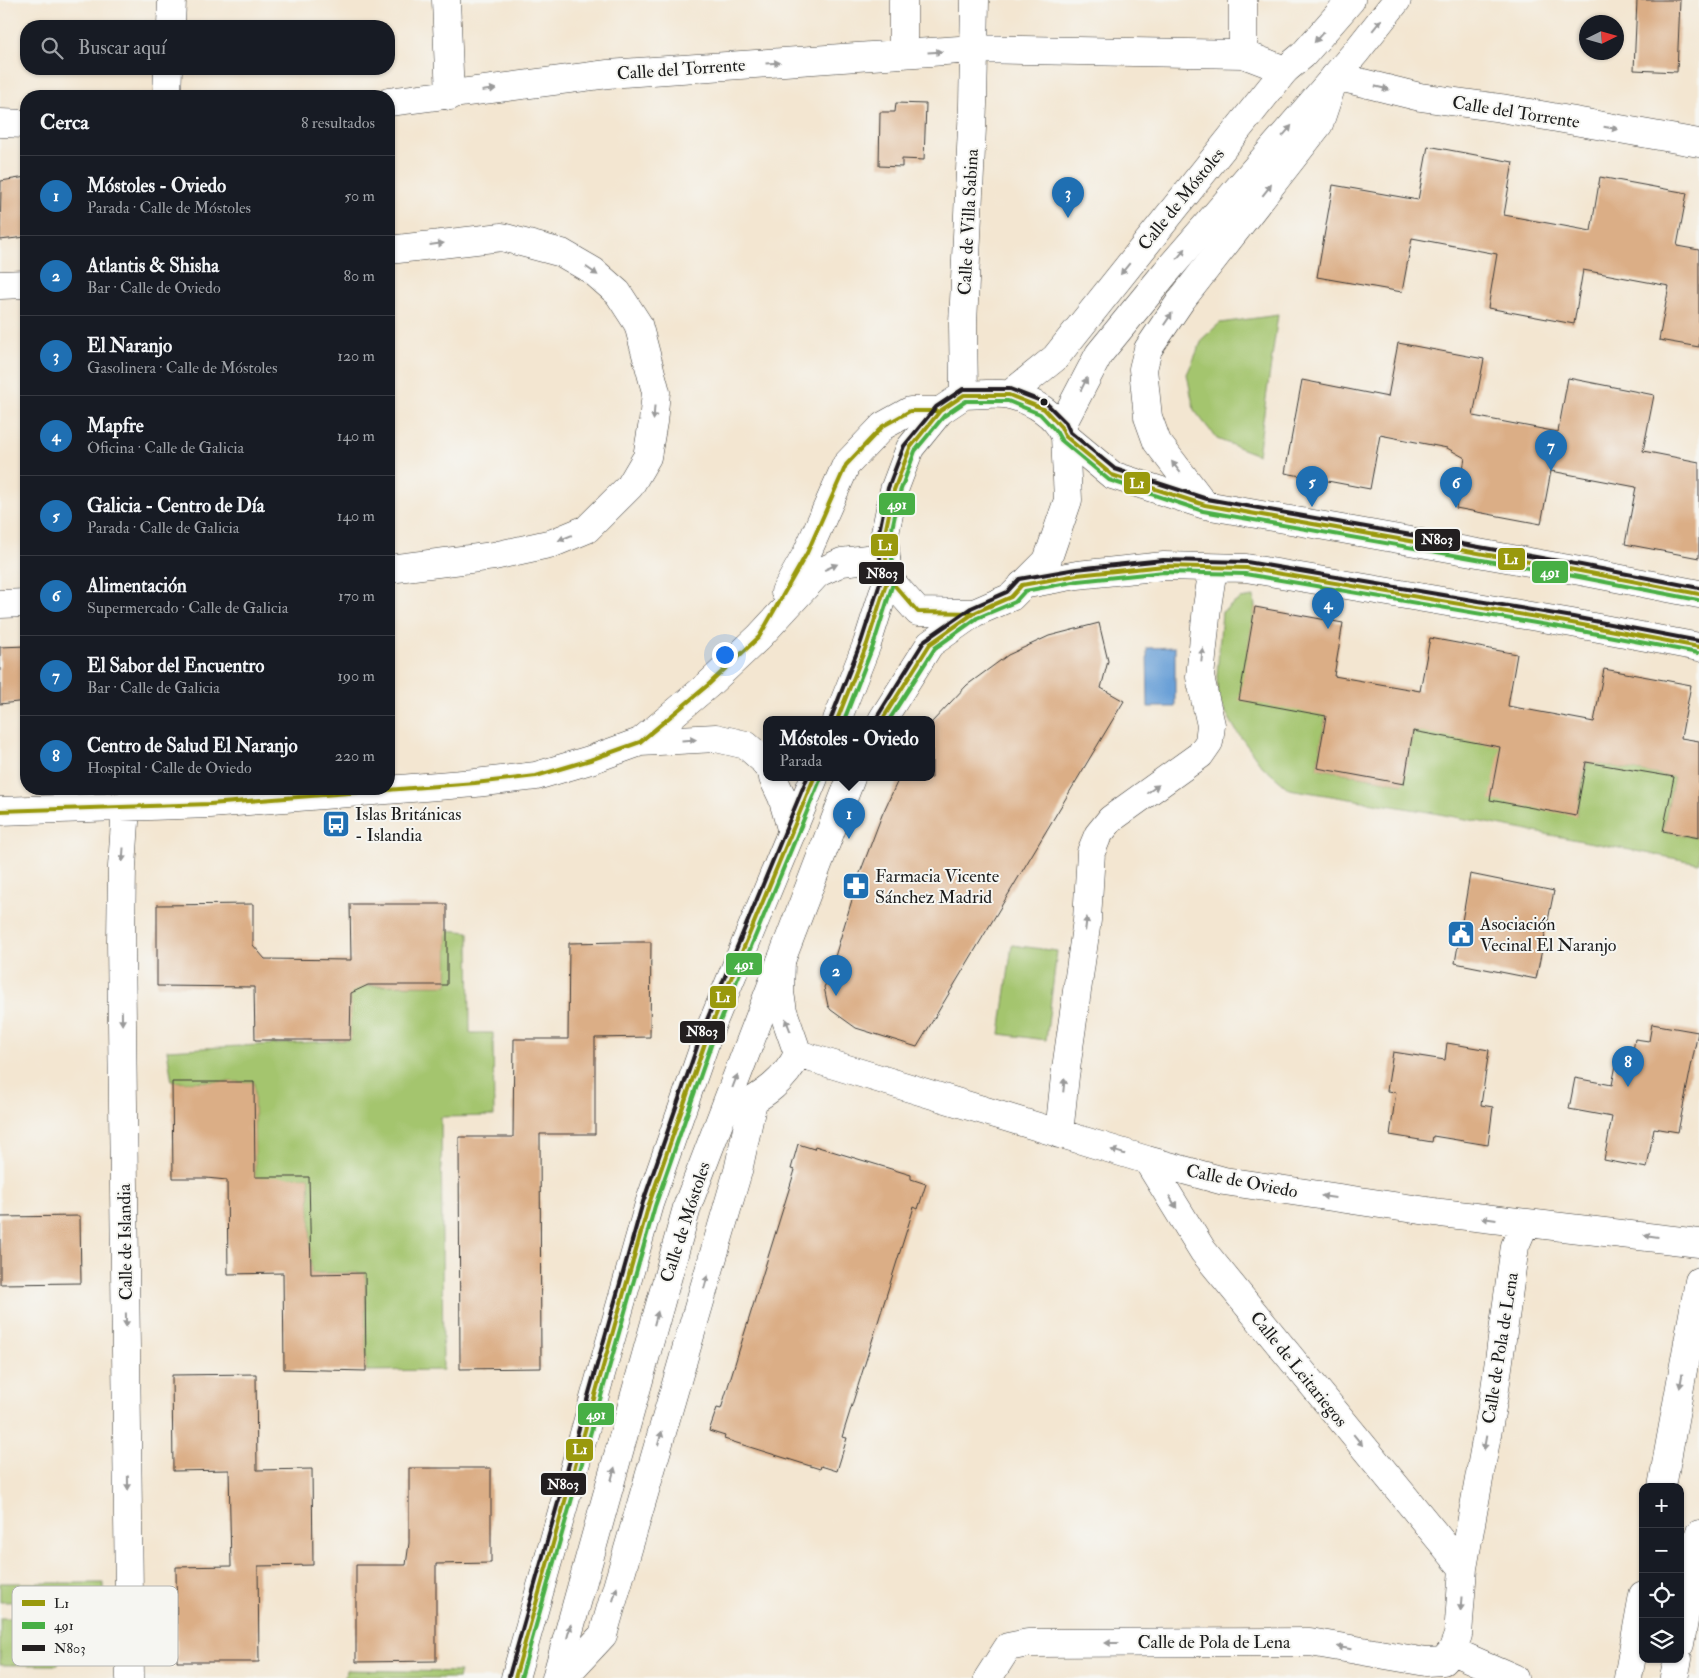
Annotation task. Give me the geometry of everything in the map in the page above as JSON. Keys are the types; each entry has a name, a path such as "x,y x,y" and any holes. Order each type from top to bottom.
{"street":[{"path":"171,20 172,0"},
{"path":"446,0 450,96"},
{"path":"903,0 903,54"},
{"name":"Calle de Villa Sabina","path":"964,395 963,324 974,105 975,0"},
{"path":"1243,0 1243,54"},
{"name":"Calle de Móstoles","path":"1009,395 1055,358 1285,70 1303,55 1351,0"},
{"name":"Calle de Móstoles","path":"1063,431 1099,354 1166,272 1335,76 1397,0"},
{"name":"Calle del Torrente","path":"395,101 450,96 608,74 974,49 1243,54 1285,70"},
{"path":"167,90 168,75"},
{"name":"Calle del Torrente","path":"1335,76 1420,97 1502,108 1699,143"},
{"name":"Calle de Móstoles","path":"1205,505 1157,442 1148,417 1143,369 1148,349 1182,299 1318,124 1335,76"},
{"path":"0,123 20,124"},
{"path":"395,249 502,237 562,253 593,271 618,293 638,324 656,392 654,422 647,457 630,486 587,529 553,543 494,556 395,568"},
{"path":"0,285 20,284"},
{"path":"840,716 867,644 887,569 884,538 894,490 910,448 940,411 964,395 1009,395 1044,409 1063,431 1112,475 1205,505 1580,571 1699,594"},
{"path":"760,637 807,553 846,465 884,426 910,411 940,411"},
{"path":"885,716 930,644 974,613 1011,597 1047,561 1068,500 1063,431"},
{"path":"640,742 708,685 760,637 818,573 842,562 867,559 887,569 918,612 974,613"},
{"path":"1022,585 1077,575 1164,566 1246,568 1572,623 1699,647"},
{"path":"1059,1134 1065,1076 1087,920 1091,852 1098,835 1111,819 1200,756 1209,742 1211,725 1200,677 1213,568"},
{"path":"0,604 20,603"},
{"path":"395,788 475,784 536,776 590,760 640,742 716,738 746,744 763,760"},
{"path":"774,781 782,797 792,832"},
{"path":"515,1678 649,1204 710,1029 813,781"},
{"name":"Calle de Móstoles","path":"556,1678 688,1204 850,781"},
{"path":"0,811 126,807 209,796 231,795"},
{"name":"Calle de Islandia","path":"126,807 122,867 121,941 129,1586"},
{"path":"720,1120 764,1094 791,1069 798,1054 783,1011 780,993 782,958"},
{"name":"Calle de Oviedo","path":"798,1054 1059,1134 1224,1181 1525,1224 1642,1235 1699,1243"},
{"name":"Calle de Móstoles","path":"564,1678 603,1635 738,1171 753,1101"},
{"name":"Calle de Leitariegos","path":"1147,1160 1203,1251 1463,1568"},
{"name":"Calle de Pola de Lena","path":"988,1678 1008,1647 1028,1644 1310,1642 1426,1662 1442,1662 1452,1652 1458,1635 1463,1568 1494,1396 1515,1246 1525,1224"},
{"path":"1663,1483 1699,1281"},
{"path":"1684,1621 1699,1534"},
{"path":"1628,1678 1639,1617"},
{"path":"1452,1652 1514,1678"},
{"path":"1674,1678 1677,1663"}],"green space":[{"path":"1278,315 1258,455 1217,439 1194,410 1187,374 1203,338 1220,323"},
{"path":"1254,597 1255,607 1246,664 1326,716 1317,768 1403,784 1413,731 1501,742 1576,816 1587,762 1674,777 1663,831 1699,838 1699,863 1423,811 1289,789 1262,766 1237,732 1218,699 1217,675 1222,612 1240,599"},
{"path":"447,930 469,932 470,1033 493,1033 494,1116 441,1117 443,1370 366,1371 365,1273 311,1273 309,1177 255,1178 254,1082 172,1082 167,1050 350,1040 350,986 447,985"},
{"path":"1012,945 1057,951 1046,1040 1000,1034"},
{"path":"0,1583 103,1583 103,1586 12,1586 12,1602 0,1602"},
{"path":"0,1618 12,1618 12,1665 0,1665"},
{"path":"346,1670 460,1672 458,1678 345,1678"}],"water":[{"path":"1175,647 1175,707 1148,707 1147,648"}],"building":[{"path":"1637,0 1680,0 1677,72 1634,70"},
{"path":"896,103 926,104 924,160 902,159 902,167 879,166 880,112 895,112"},
{"path":"1428,146 1513,162 1504,215 1591,231 1600,177 1687,193 1677,246 1699,250 1699,347 1659,340 1669,286 1583,270 1574,324 1488,308 1497,254 1412,238 1402,292 1317,277 1333,185 1418,200"},
{"path":"20,178 20,238 0,240 1,181"},
{"path":"1398,343 1484,359 1473,416 1558,432 1568,378 1654,395 1643,451 1699,462 1699,558 1625,544 1636,487 1551,471 1541,524 1456,508 1465,458 1447,448 1380,435 1370,489 1285,473 1302,380 1388,397"},
{"path":"1255,607 1343,623 1334,676 1420,691 1430,638 1517,654 1508,706 1594,722 1604,669 1691,685 1681,738 1699,741 1699,838 1663,831 1674,777 1586,762 1576,816 1490,800 1500,747 1413,731 1404,784 1317,768 1326,716 1239,700"},
{"path":"1099,623 1108,661 1101,688 1124,701 917,1047 856,1028 831,1010 828,1006 824,987 828,980 860,873 882,815 898,781 935,781 935,719 967,685 1008,655 1049,636"},
{"path":"20,646 20,702 0,704 0,647"},
{"path":"1470,874 1554,891 1536,979 1455,963"},
{"path":"253,904 253,945 265,959 351,960 350,904 447,904 447,985 368,985 351,993 350,1040 255,1040 254,987 157,986 157,905"},
{"path":"651,942 650,1037 595,1038 595,1134 540,1134 541,1368 460,1369 459,1137 513,1137 514,1039 568,1039 569,943"},
{"path":"1652,1024 1698,1032 1678,1132 1654,1128 1647,1168 1604,1160 1612,1117 1569,1109 1575,1078 1612,1085 1616,1065 1630,1068 1635,1039 1649,1041"},
{"path":"1447,1043 1489,1050 1481,1105 1493,1107 1488,1145 1433,1136 1432,1142 1390,1135 1396,1092 1387,1091 1393,1052 1445,1060"},
{"path":"172,1082 254,1082 255,1177 309,1177 311,1274 365,1273 366,1371 284,1369 283,1273 228,1274 227,1180 173,1178"},
{"path":"798,1144 814,1149 815,1146 911,1175 911,1179 926,1184 918,1209 914,1207 842,1437 847,1438 837,1471 821,1466 820,1469 724,1439 725,1436 709,1431 717,1408 721,1409 795,1170 791,1169"},
{"path":"80,1216 81,1283 0,1284 0,1217"},
{"path":"256,1374 257,1470 312,1469 313,1565 258,1566 259,1662 178,1662 178,1586 176,1586 176,1567 231,1566 229,1470 173,1471 172,1375"},
{"path":"409,1468 491,1468 491,1563 436,1564 436,1661 356,1662 356,1565 406,1565 409,1543"}],"transit line":[{"name":"N803","path":"832,716 861,642 882,577 878,537 888,488 904,446 936,407 963,389 1010,389 1046,403 1066,423 1070,432 1115,469 1207,499 1581,565 1699,588"},
{"name":"L1","path":"1022,585 1011,597 974,613 918,612 888,578 884,538 894,490 910,448 940,411 964,395 1009,395 1044,409 1061,427 1065,436 1112,475 1205,505 1580,571 1699,594"},
{"name":"491","path":"846,716 873,646 894,580 890,538 900,492 915,451 944,416 966,401 1008,401 1040,414 1056,431 1061,440 1109,480 1203,511 1579,577 1698,600"},
{"name":"L1","path":"395,789 536,776 590,760 640,742 708,685 759,637 807,553 846,465 883,426 910,411 937,411"},
{"name":"N803","path":"878,716 925,640 971,608 1007,592 1019,579 1076,569 1163,560 1247,562 1573,617 1699,641"},
{"name":"L1","path":"1022,585 1077,575 1164,566 1246,568 1572,623 1699,647"},
{"name":"491","path":"892,716 935,648 977,618 1015,602 1025,591 1078,581 1164,572 1245,574 1571,629 1698,653"},
{"name":"L1","path":"839,716 867,644 888,578"},
{"name":"L1","path":"885,716 930,644 974,613 993,604"},
{"name":"N803","path":"509,1676 643,1202 704,1027 806,781"},
{"name":"L1","path":"515,1678 649,1204 710,1029 813,781"},
{"name":"491","path":"521,1678 655,1206 716,1031 820,781"},
{"name":"L1","path":"0,811 210,804 324,795"}],"place":[{"name":"El Naranjo","path":"1068,218"},
{"name":"El Sabor del Encuentro","path":"1551,471"},
{"name":"Galicia - Centro de Día","path":"1312,507"},
{"name":"Alimentación","path":"1456,508"},
{"name":"Mapfre","path":"1328,629"},
{"name":"Islas Británicas - Islandia","path":"336,824"},
{"name":"Móstoles - Oviedo","path":"849,839"},
{"name":"Farmacia Vicente Sánchez Madrid","path":"856,886"},
{"name":"Asociación Vecinal El Naranjo","path":"1461,934"},
{"name":"Atlantis & Shisha","path":"836,996"},
{"name":"Centro de Salud El Naranjo","path":"1628,1087"}]}
